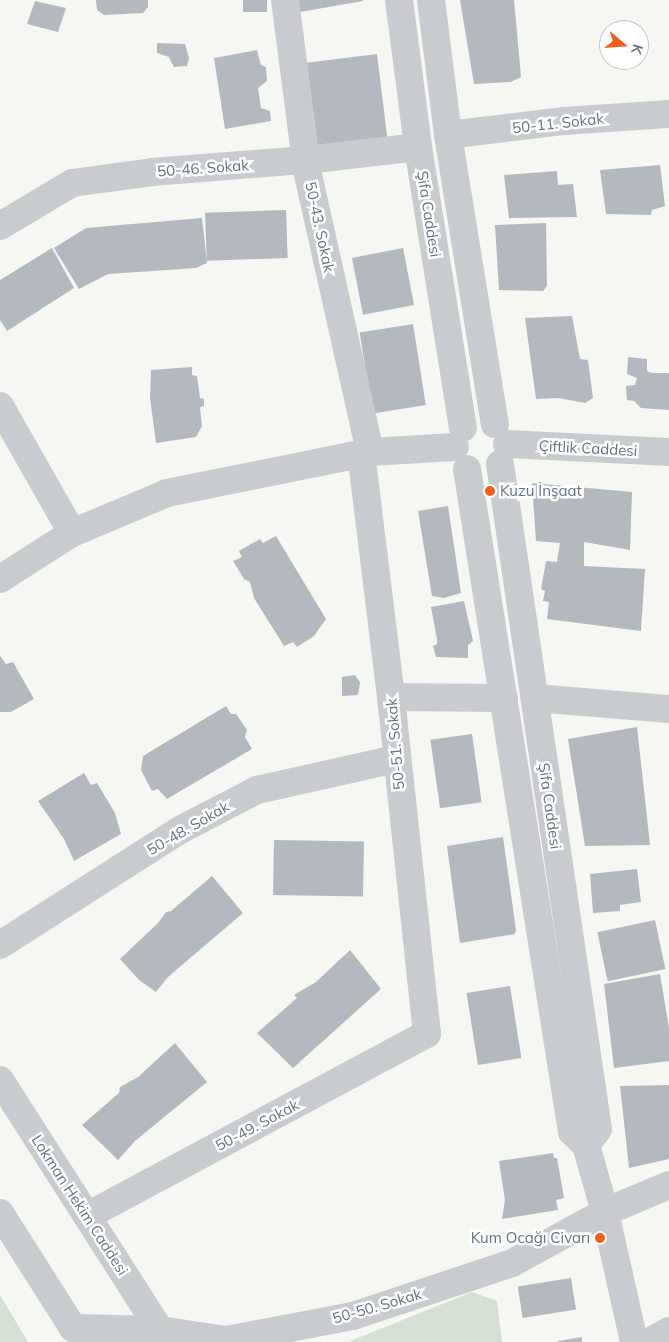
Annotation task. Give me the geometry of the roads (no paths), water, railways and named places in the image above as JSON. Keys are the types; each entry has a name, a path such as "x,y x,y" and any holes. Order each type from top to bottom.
{"street":[{"name":"50-43. Sokak","path":"284,0 306,160 365,453"},
{"name":"Şifa Caddesi","path":"399,0 418,147 462,447 504,698 572,1132 586,1145 606,1212 634,1342"},
{"name":"Şifa Caddesi","path":"431,0 448,135 501,444 534,698 598,1129 586,1145"},
{"name":"50-11. Sokak","path":"448,135 564,121 669,114"},
{"name":"50-46. Sokak","path":"0,226 72,184 152,172 306,160 418,147"},
{"path":"0,406 72,533"},
{"name":"Çiftlik Caddesi","path":"462,447 478,420 501,444 669,452"},
{"path":"0,579 72,533 167,493 365,453 462,447 486,472 501,444"},
{"name":"50-51. Sokak","path":"365,453 396,759 427,1034"},
{"path":"391,697 504,698"},
{"path":"534,698 669,709"},
{"name":"50-48. Sokak","path":"0,945 180,830 257,790 396,759"},
{"name":"50-49. Sokak","path":"87,1216 427,1034"},
{"name":"Lokman Hekim Caddesi","path":"0,1080 160,1330"},
{"name":"50-50. Sokak","path":"0,1213 73,1328 160,1330 226,1340 353,1316 512,1263 606,1212 669,1185"},
{"path":"649,1342 669,1331"}],"place":[{"name":"Kuzu İnşaat","path":"490,491"},
{"name":"Kum Ocağı Civarı","path":"600,1238"}]}
